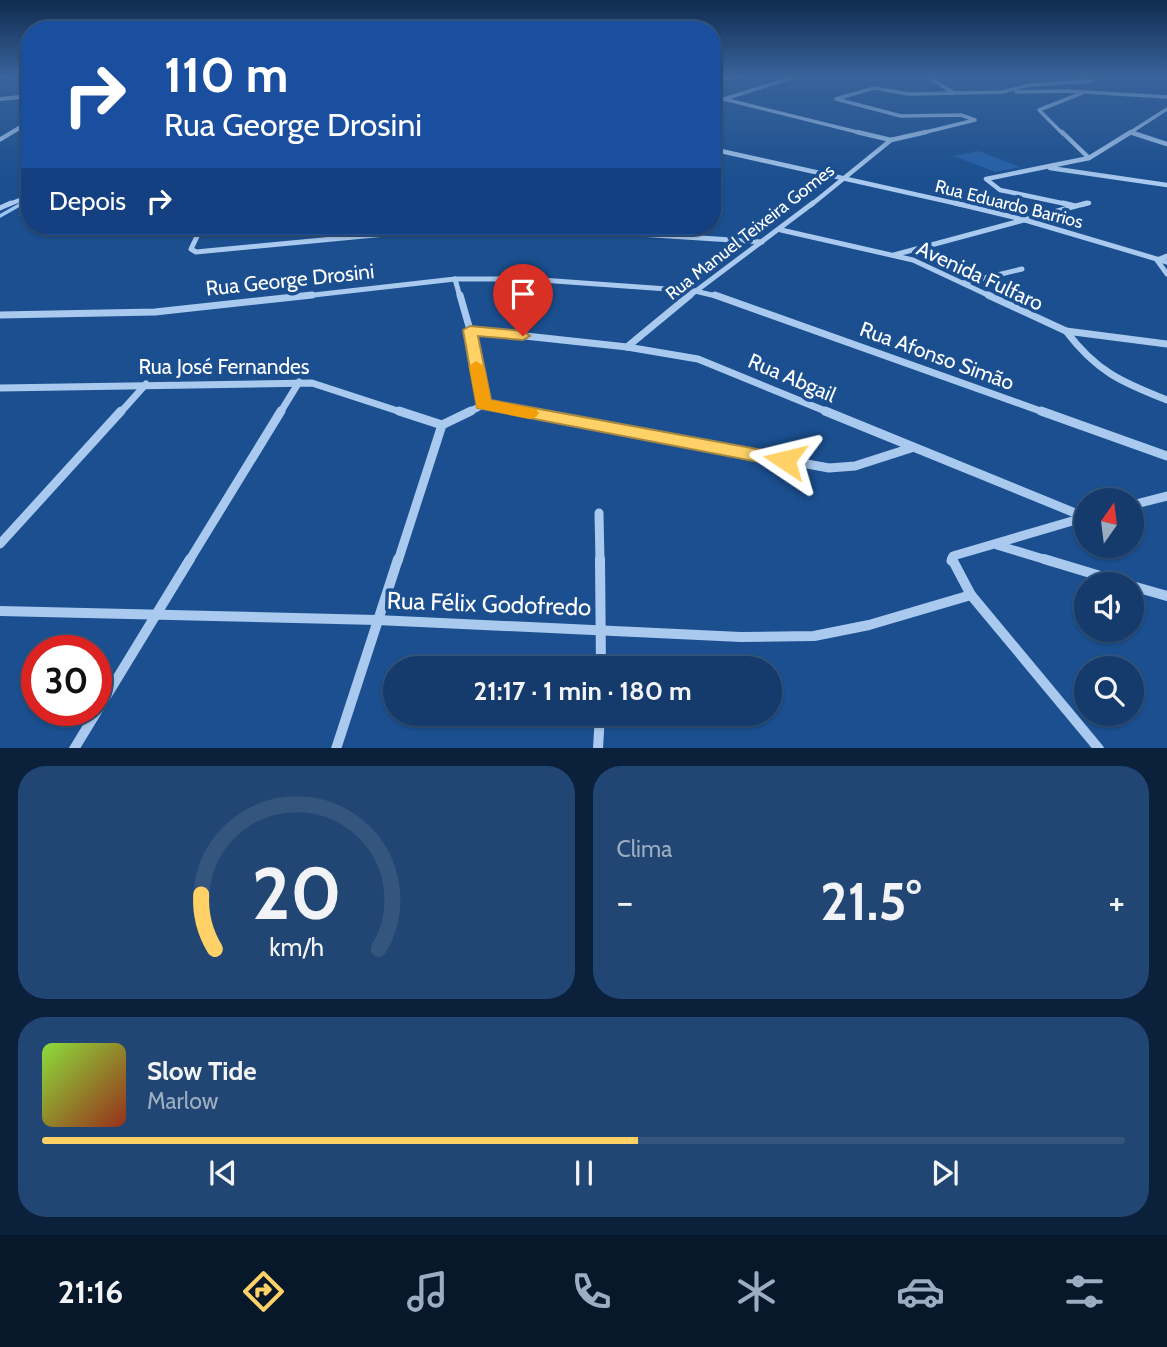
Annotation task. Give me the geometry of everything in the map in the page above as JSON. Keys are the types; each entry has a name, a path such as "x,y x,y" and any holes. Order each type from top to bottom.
{"street":[{"path":"772,111 891,140 974,121 971,117 905,116 879,111"},
{"path":"1040,111 1089,158"},
{"path":"1075,206 1008,192 987,181 991,177 1089,158 1133,133 1164,111"},
{"path":"0,140 21,127"},
{"path":"1133,133 1167,144"},
{"name":"Rua Manuel Teixeira Gomes","path":"628,347 695,291 780,230 891,140"},
{"name":"Rua Eduardo Barrios","path":"721,151 1025,220 1167,262"},
{"path":"1045,167 1167,185"},
{"path":"0,208 20,200"},
{"path":"894,255 1088,202"},
{"name":"Avenida Fulfaro","path":"780,230 913,260 1066,331 1167,344"},
{"path":"198,235 191,249 202,252 359,235"},
{"path":"654,235 763,242"},
{"path":"1167,256 1157,260 1167,274"},
{"path":"962,283 1022,269"},
{"path":"455,279 470,330 483,405"},
{"name":"Rua George Drosini","path":"0,315 165,311 455,279 527,279 695,291"},
{"name":"Rua Afonso Simão","path":"695,291 710,293 1167,456"},
{"name":"Rua Abgail","path":"470,330 628,347 676,354 717,365 912,448 1074,512"},
{"path":"1066,331 1087,361 1101,372 1167,400"},
{"path":"74,748 299,382"},
{"name":"Rua José Fernandes","path":"0,388 312,383 442,425"},
{"path":"0,544 147,384"},
{"path":"0,397 11,388"},
{"path":"336,748 442,425 483,405 829,468 855,466 912,448"},
{"path":"1144,502 1167,496"},
{"path":"599,513 601,656"},
{"path":"1074,521 953,556 951,562 971,595 1099,748"},
{"path":"997,545 1087,572"},
{"path":"1144,590 1165,597"},
{"name":"Rua Félix Godofredo","path":"0,611 377,620 741,637 814,636 869,625 971,595"},
{"path":"598,748 599,726"}],"shaded area":[{"path":"979,151 1020,167 995,172 954,156"}],"waterway":[{"path":"0,216 21,204"}],"slow traffic":[{"path":"476,366 483,405 530,413"}],"route":[{"path":"523,336 470,330 483,405 785,460"}]}
